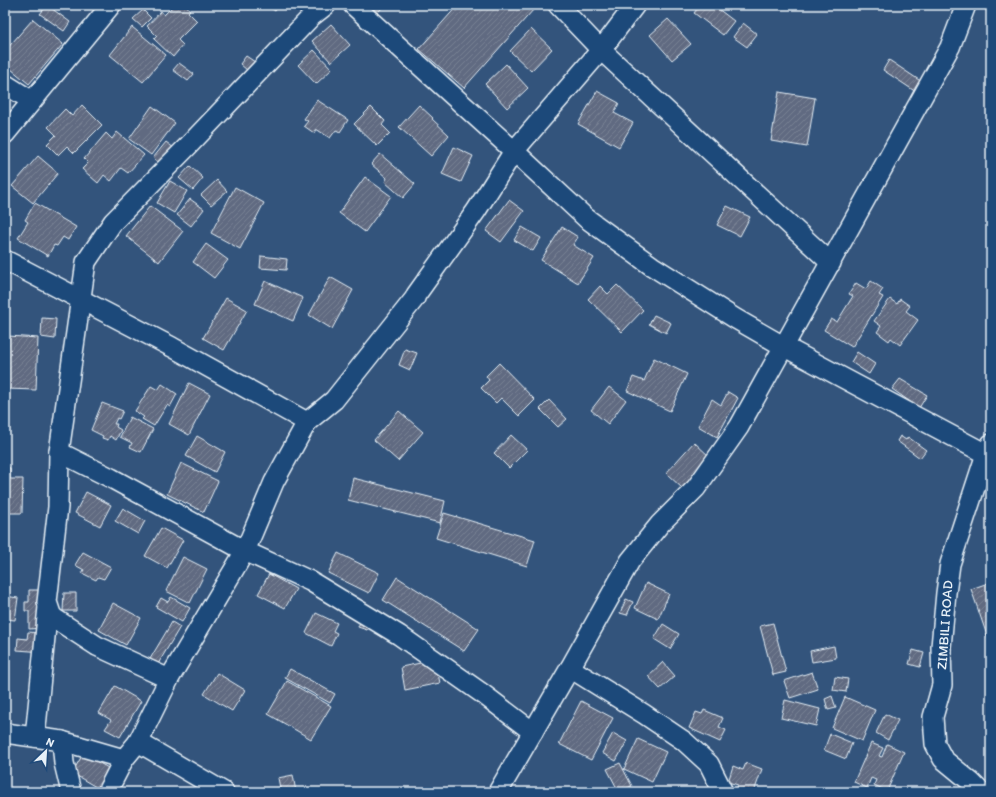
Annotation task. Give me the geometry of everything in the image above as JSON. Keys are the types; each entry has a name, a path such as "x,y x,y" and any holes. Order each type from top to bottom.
{"street":[{"path":"5,134 110,5"},
{"path":"35,736 48,607 47,596 58,507 59,452 86,262 113,222 312,16 326,5"},
{"path":"353,5 586,218 652,266 736,319 783,346 989,449"},
{"path":"558,5 601,50 830,263"},
{"path":"107,792 124,759 138,742 169,679 245,550 274,482 307,422 334,400 415,298 476,211 514,151 601,50 635,5"},
{"path":"498,792 630,561 660,524 696,488 739,427 950,47 966,5"},
{"path":"5,84 32,101"},
{"path":"5,260 179,351 307,422"},
{"name":"ZIMBILI ROAD","path":"981,792 943,759 935,744 933,717 942,685 941,647 950,564 989,449"},
{"path":"59,452 111,478 245,550 310,581 399,635 483,694 533,732"},
{"path":"48,607 54,618 97,646 169,679"},
{"path":"570,668 684,741 708,764 723,792"},
{"path":"5,733 62,741 124,759"},
{"path":"62,741 64,763 71,792"},
{"path":"138,742 224,792"}],"building":[{"path":"47,5 70,22 64,31 40,14"},
{"path":"174,5 186,5 190,10 188,12 197,21 178,40 183,45 173,57 154,39 157,36 147,26 161,11 164,15"},
{"path":"267,5 279,5 275,11"},
{"path":"370,5 385,5 377,13"},
{"path":"458,5 530,5 534,9 464,88 419,49"},
{"path":"700,5 713,5 734,21 723,35 694,13"},
{"path":"143,10 151,18 142,27 133,19"},
{"path":"33,19 63,44 29,84 5,64 5,51"},
{"path":"668,19 691,44 672,60 650,35"},
{"path":"743,23 757,34 747,47 733,37"},
{"path":"331,24 350,45 331,62 312,41"},
{"path":"132,27 166,55 143,82 110,55"},
{"path":"531,29 552,49 531,71 510,51"},
{"path":"314,50 332,69 316,84 298,65"},
{"path":"246,56 255,62 248,71 240,64"},
{"path":"889,60 925,84 919,94 883,70"},
{"path":"179,63 194,74 188,81 173,70"},
{"path":"506,64 528,88 507,108 485,84"},
{"path":"597,91 619,103 614,113 633,123 619,147 578,124"},
{"path":"779,92 815,98 807,147 771,141"},
{"path":"317,100 348,120 340,132 336,130 330,138 316,129 314,133 304,126 308,121 304,119"},
{"path":"82,105 102,125 74,153 67,146 58,155 47,144 56,135 48,127 65,109 72,116"},
{"path":"419,105 449,135 431,156 399,127"},
{"path":"152,106 175,123 151,155 129,139"},
{"path":"371,107 385,121 382,125 390,133 377,146 354,124"},
{"path":"117,132 144,155 128,173 121,168 111,181 104,175 98,183 82,169 88,163 84,159 106,133 112,139"},
{"path":"166,142 174,148 160,164 153,158"},
{"path":"454,147 473,156 461,182 442,174"},
{"path":"380,154 415,184 403,198 385,182 387,178 371,164"},
{"path":"38,156 58,173 33,203 12,186"},
{"path":"190,166 203,178 193,190 179,178"},
{"path":"365,177 391,196 365,232 339,213"},
{"path":"217,180 227,191 211,205 201,195"},
{"path":"170,181 187,191 174,213 157,203"},
{"path":"235,187 264,203 240,249 211,233"},
{"path":"190,199 204,209 191,226 177,215"},
{"path":"509,200 524,211 501,242 486,231"},
{"path":"35,203 76,227 68,240 63,237 57,246 54,245 48,256 18,238 28,222 25,220"},
{"path":"150,206 183,231 159,262 126,236"},
{"path":"727,206 750,217 740,236 717,225"},
{"path":"522,227 541,238 533,251 514,240"},
{"path":"562,227 578,237 573,245 594,258 578,283 541,260"},
{"path":"206,244 228,260 214,278 193,262"},
{"path":"261,256 287,259 286,270 260,268"},
{"path":"330,277 353,290 332,329 309,315"},
{"path":"265,281 303,298 293,321 255,304"},
{"path":"871,281 883,289 879,295 883,297 852,347 824,330 831,319 837,322 853,296 849,294 856,283 866,289"},
{"path":"617,285 643,310 622,332 588,299 600,286 608,294"},
{"path":"226,298 247,310 224,350 203,338"},
{"path":"890,299 897,304 900,299 910,306 906,311 918,320 900,345 891,338 889,341 877,332 881,326 874,321"},
{"path":"654,315 671,323 666,333 649,324"},
{"path":"42,318 56,319 55,339 41,337"},
{"path":"8,336 38,338 36,390 6,389"},
{"path":"405,349 417,353 410,370 399,365"},
{"path":"857,352 875,364 869,374 851,362"},
{"path":"654,358 687,374 670,411 627,391 633,377 644,381"},
{"path":"499,363 535,400 519,416 501,398 496,403 481,388 489,380 486,376"},
{"path":"900,379 927,395 919,408 892,389"},
{"path":"189,383 210,394 189,435 169,424"},
{"path":"162,384 177,394 170,407 167,405 154,426 142,419 144,417 135,411 151,386 158,390"},
{"path":"609,387 626,400 608,424 591,410"},
{"path":"728,392 738,398 717,437 698,426 712,399 721,405"},
{"path":"549,400 567,419 558,427 540,409"},
{"path":"102,403 123,411 119,419 117,418 114,424 117,424 116,427 121,430 116,440 110,436 108,440 102,438 103,436 91,430"},
{"path":"399,411 423,432 398,461 374,440"},
{"path":"130,417 153,429 141,452 130,447 132,443 120,437"},
{"path":"511,435 527,450 509,468 494,453"},
{"path":"197,436 225,452 215,472 186,456"},
{"path":"900,436 906,440 908,437 926,450 920,458 897,441"},
{"path":"694,442 711,458 683,489 666,473"},
{"path":"181,463 218,481 204,512 167,494"},
{"path":"5,467 10,468 10,479 23,479 22,513 7,513 7,520 5,520"},
{"path":"353,478 445,501 440,523 348,500"},
{"path":"86,492 111,505 100,526 75,513"},
{"path":"123,508 145,521 138,534 115,521"},
{"path":"444,513 535,540 527,566 436,538"},
{"path":"161,528 183,540 167,568 145,556"},
{"path":"83,552 111,567 104,579 98,577 96,580 82,573 84,570 75,565"},
{"path":"338,553 379,573 369,593 328,573"},
{"path":"183,557 207,569 190,603 166,591"},
{"path":"269,574 296,589 285,608 258,594"},
{"path":"397,577 479,629 464,651 383,600"},
{"path":"991,582 991,647 971,589"},
{"path":"646,583 669,594 658,619 635,608"},
{"path":"29,590 43,590 43,628 29,629 29,611 25,611 25,602 29,602"},
{"path":"64,593 76,593 76,611 63,611"},
{"path":"5,596 18,598 15,620 5,619"},
{"path":"171,597 190,608 182,622 156,607 161,598 168,602"},
{"path":"626,599 633,602 627,615 620,613"},
{"path":"113,603 141,618 126,645 99,630"},
{"path":"316,613 337,623 333,631 337,633 331,646 306,633"},
{"path":"172,622 180,627 158,664 150,659"},
{"path":"360,622 369,626 367,630 358,627"},
{"path":"773,623 786,672 773,675 760,626"},
{"path":"663,624 679,634 670,649 654,639"},
{"path":"28,632 41,633 44,652 17,650 18,638 27,639"},
{"path":"834,646 836,658 812,662 810,651"},
{"path":"913,650 924,653 920,667 909,664"},
{"path":"435,660 440,683 405,690 401,667"},
{"path":"663,662 675,676 660,689 648,676"},
{"path":"290,669 335,694 330,703 285,678"},
{"path":"812,672 818,689 790,698 784,681"},
{"path":"217,673 245,690 232,711 204,694"},
{"path":"835,677 848,679 846,692 833,690"},
{"path":"287,681 331,706 311,739 268,714"},
{"path":"115,686 141,701 120,737 105,729 111,720 99,713"},
{"path":"832,696 836,708 828,710 825,699"},
{"path":"845,697 875,710 862,741 832,728"},
{"path":"785,700 820,709 816,726 781,718"},
{"path":"581,701 613,718 591,760 559,744"},
{"path":"704,710 723,718 719,727 726,730 720,742 689,728 696,712 702,714"},
{"path":"885,714 898,720 888,740 876,733"},
{"path":"613,733 627,741 616,761 602,753"},
{"path":"830,734 852,743 846,759 824,750"},
{"path":"638,739 666,752 652,782 624,769"},
{"path":"871,743 883,748 879,756 882,757 887,744 904,752 887,791 874,785 876,780 871,778 867,788 854,782"},
{"path":"83,754 112,770 101,790 72,773"},
{"path":"620,763 632,786 619,792 607,769"},
{"path":"746,763 762,769 754,792 735,792 738,785 728,782 733,766 743,770"},
{"path":"293,775 296,792 271,792 271,789 280,788 278,778"}]}
